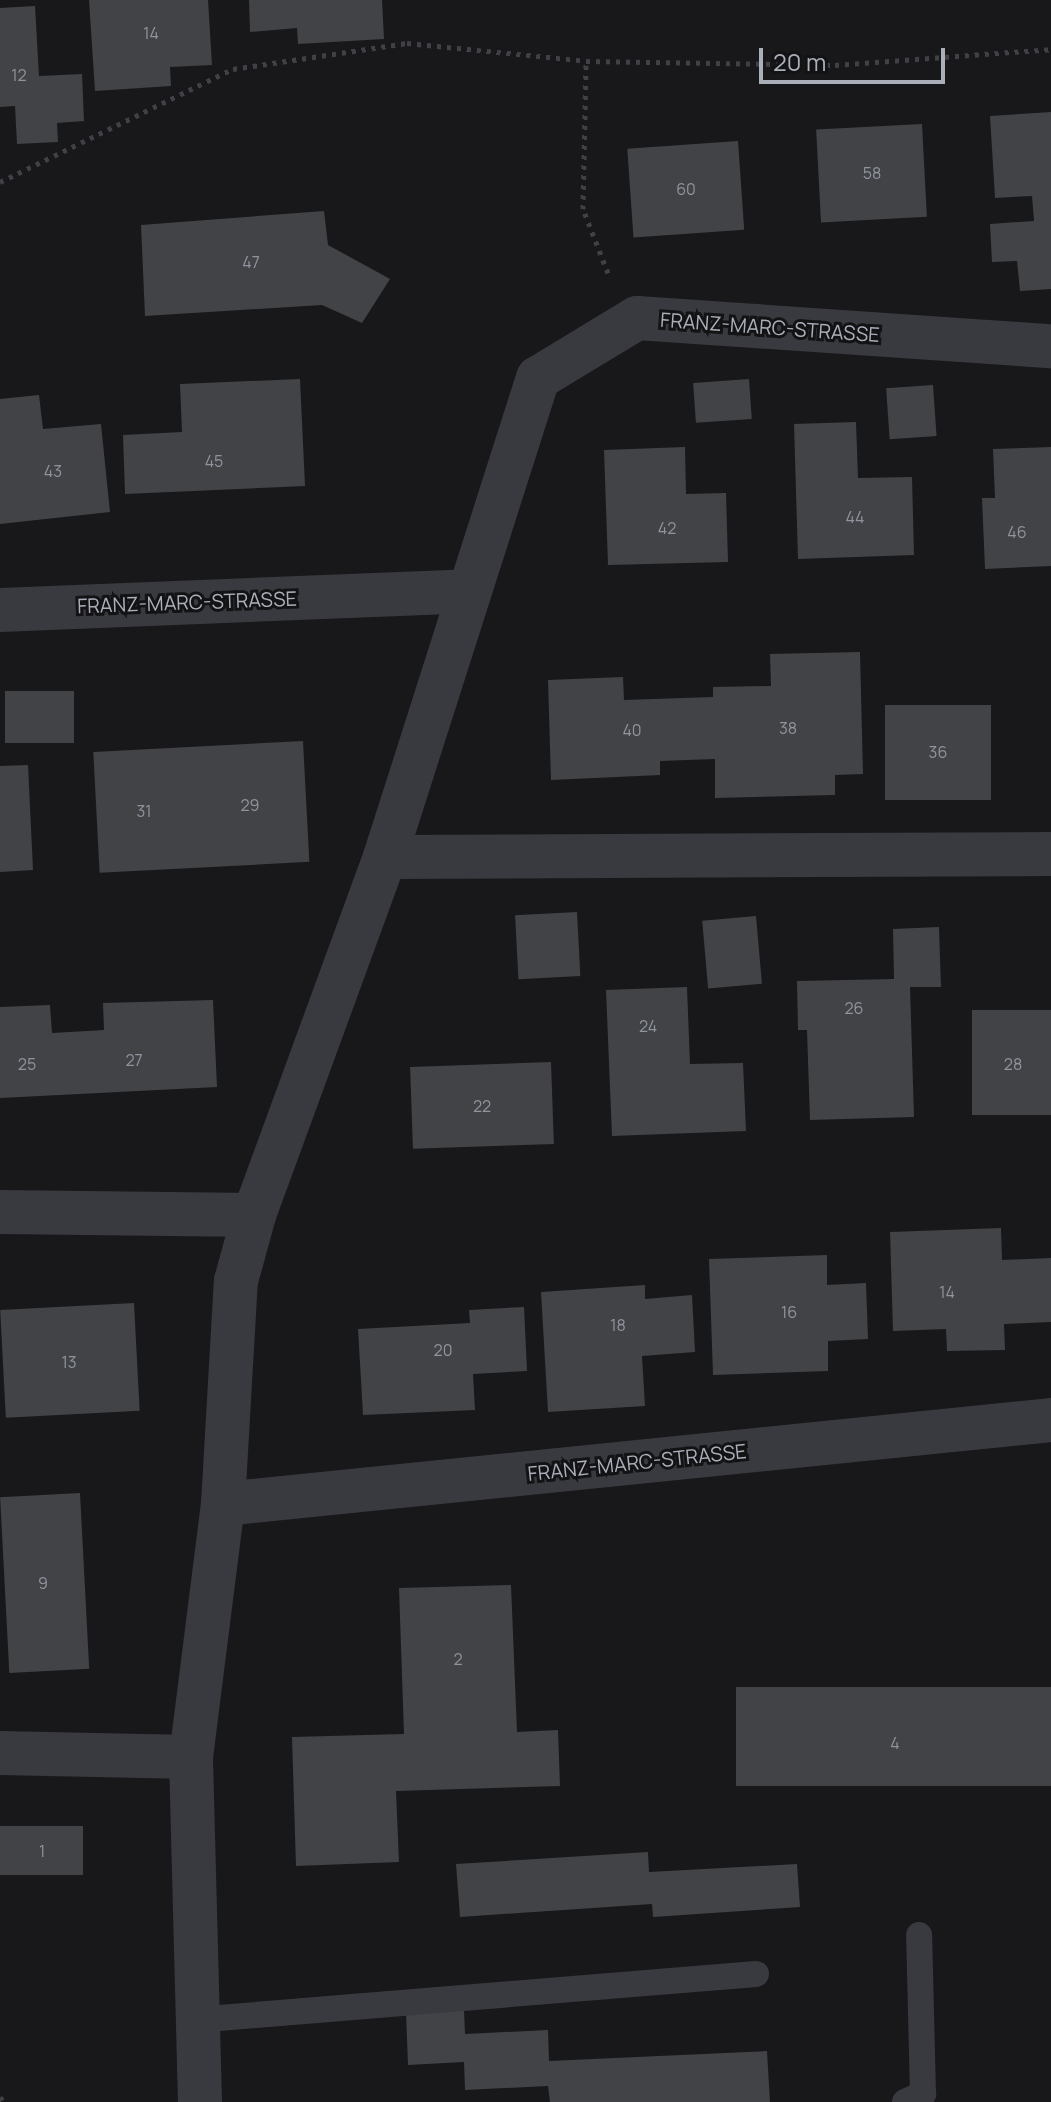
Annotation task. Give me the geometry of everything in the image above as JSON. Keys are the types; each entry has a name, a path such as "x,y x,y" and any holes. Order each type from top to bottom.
{"street":[{"name":"FRANZ-MARC-STRASSE","path":"200,2102 195,2020 191,1757 223,1504 236,1281 254,1215 385,857 538,378 637,318 1051,346"},
{"name":"FRANZ-MARC-STRASSE","path":"0,610 469,591"},
{"path":"385,857 1051,854"},
{"path":"0,1212 254,1215"},
{"name":"FRANZ-MARC-STRASSE","path":"223,1504 1051,1420"},
{"path":"0,1753 191,1757"}],"lane":[{"path":"905,2102 923,2094 919,1935"},
{"path":"195,2020 756,1974"}],"path":[{"path":"0,182 233,69 407,43 586,61 835,65 1051,49"},
{"path":"586,61 583,209 613,286 637,318"},
{"path":"0,2097 4,2102"}],"building":[{"path":"89,0 208,0 212,65 170,67 171,86 95,91"},
{"path":"249,0 382,0 384,39 298,44 297,28 250,32"},
{"path":"35,6 39,76 82,74 84,121 57,123 58,142 17,144 15,106 0,107 0,8"},
{"path":"1051,112 1051,289 1020,291 1017,261 992,262 990,224 1034,221 1032,196 995,198 990,116"},
{"path":"922,124 927,217 821,222 816,130"},
{"path":"738,141 744,230 633,238 627,149"},
{"path":"324,211 328,245 390,279 362,323 322,305 145,316 141,225"},
{"path":"300,379 305,486 125,494 123,435 182,432 180,384"},
{"path":"749,379 752,419 696,423 693,383"},
{"path":"933,385 937,436 890,439 886,388"},
{"path":"39,395 43,429 101,424 110,512 0,524 0,399"},
{"path":"856,422 858,478 912,477 914,555 798,559 794,424"},
{"path":"685,447 686,494 726,493 728,562 608,565 604,450"},
{"path":"1051,447 1051,566 985,569 982,498 995,498 993,449"},
{"path":"860,652 863,774 835,775 835,795 715,798 715,759 660,761 660,775 551,780 548,680 623,677 624,700 713,697 713,687 771,686 770,654"},
{"path":"5,691 74,691 74,743 5,743"},
{"path":"885,705 991,705 991,800 885,800"},
{"path":"303,741 309,862 100,873 93,752"},
{"path":"28,765 33,870 0,872 0,766"},
{"path":"577,912 580,976 518,979 515,915"},
{"path":"756,916 762,984 708,988 702,921"},
{"path":"939,927 941,987 910,987 914,1117 810,1120 807,1030 798,1030 797,981 894,979 893,929"},
{"path":"687,987 690,1064 743,1063 746,1131 612,1136 606,990"},
{"path":"213,1000 217,1087 0,1098 0,1007 50,1005 52,1033 104,1030 103,1003"},
{"path":"972,1010 1051,1010 1051,1115 972,1115"},
{"path":"551,1062 554,1144 413,1149 410,1067"},
{"path":"1001,1228 1002,1260 1051,1258 1051,1322 1004,1324 1005,1350 947,1351 946,1329 893,1331 890,1232"},
{"path":"827,1255 827,1285 866,1283 868,1339 828,1341 828,1371 713,1375 709,1259"},
{"path":"645,1285 645,1299 692,1295 695,1352 642,1356 645,1406 548,1412 541,1292"},
{"path":"134,1303 140,1411 6,1418 0,1310"},
{"path":"524,1307 527,1371 473,1374 475,1410 363,1415 358,1329 470,1323 469,1310"},
{"path":"80,1493 89,1669 9,1673 0,1497"},
{"path":"511,1585 517,1732 558,1730 560,1786 396,1791 399,1862 296,1866 292,1737 404,1734 399,1588"},
{"path":"736,1687 1051,1687 1051,1786 736,1786"},
{"path":"0,1826 83,1826 83,1875 0,1875"},
{"path":"648,1852 649,1872 797,1864 800,1907 653,1917 652,1904 460,1917 456,1864"},
{"path":"464,2010 465,2034 548,2030 549,2061 767,2051 770,2102 550,2102 548,2086 465,2090 464,2062 408,2065 406,2012"}]}
